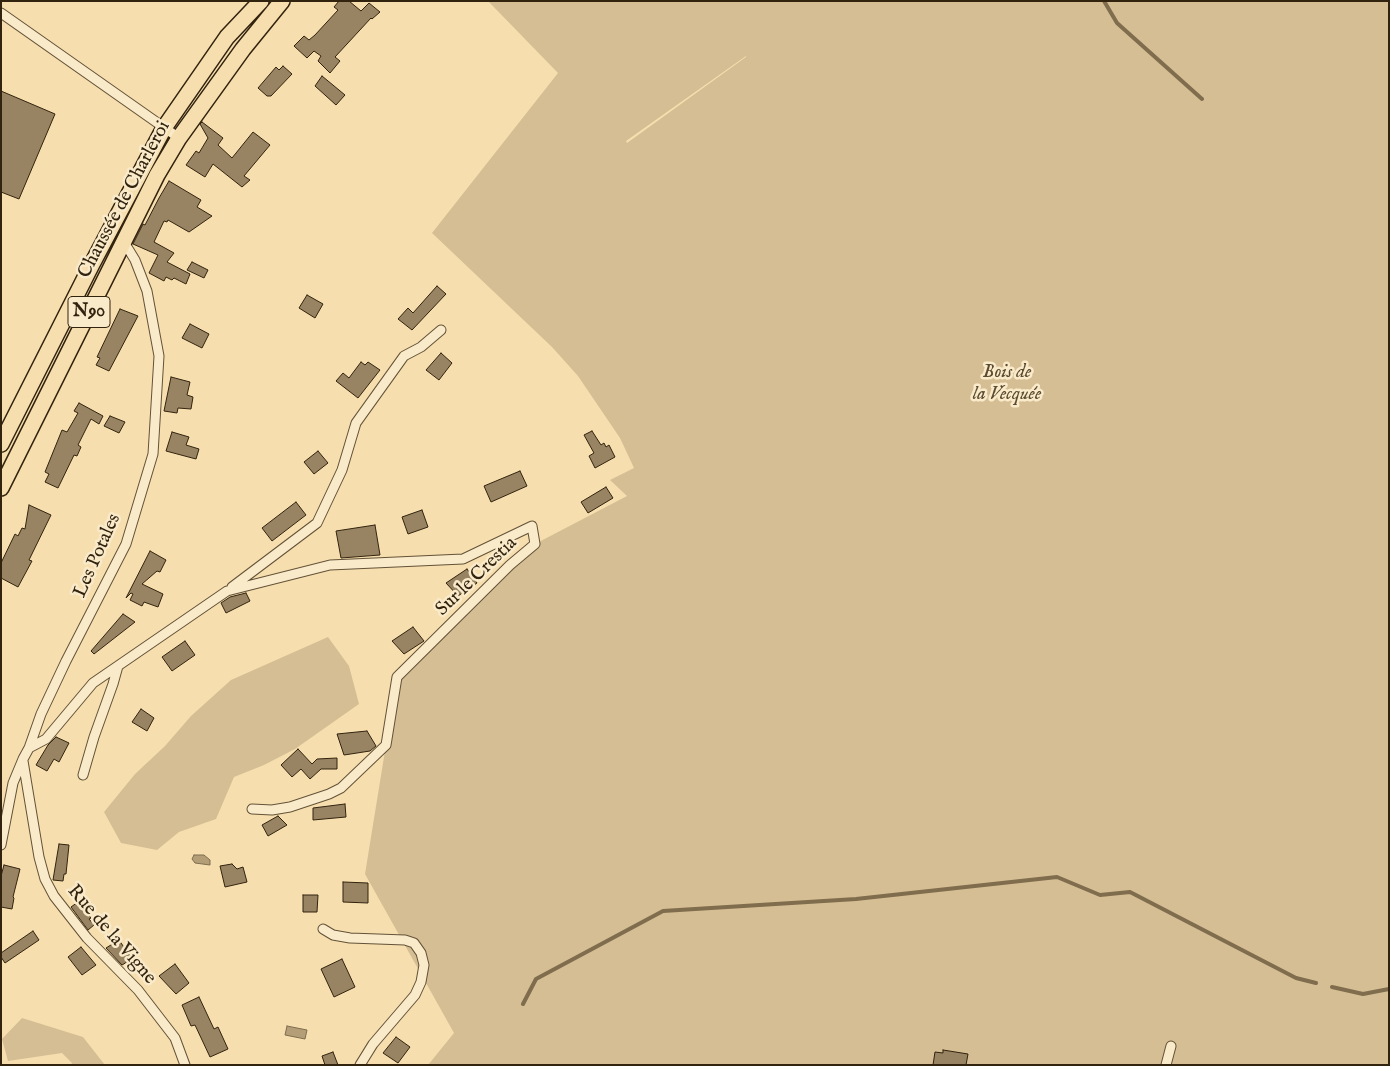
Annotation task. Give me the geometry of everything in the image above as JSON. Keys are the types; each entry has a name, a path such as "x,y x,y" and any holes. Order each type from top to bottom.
{"main road":[{"name":"Chaussée de Charleroi","path":"1,444 92,264 164,128 227,37 261,1"},
{"name":"Chaussée de Charleroi","path":"1,488 157,175 179,138 243,49 282,1"}],"street":[{"path":"1,13 179,138"},
{"name":"Les Potales","path":"1,845 13,783 29,748 41,714 66,661 126,544 153,454 159,356 147,291 135,260 124,242"},
{"path":"227,591 317,523 342,470 356,423 404,356 421,347 441,330"},
{"name":"Sur le Crestia","path":"29,748 46,739 93,683 227,591 330,565 463,559 532,526 535,544 510,565 397,677 386,745 341,788 329,794 290,807 272,810 252,809"},
{"path":"82,775 118,666"},
{"name":"Rue de la Vigne","path":"23,759 39,858 54,896 87,938 138,990 175,1038 185,1065"},
{"path":"323,929 333,935 350,938 405,940 414,943 421,953 424,965 421,982 415,995 374,1044 360,1065"},
{"path":"1166,1065 1171,1046"}],"green space":[{"name":"Bois de la Vecquée","path":"488,1 1389,1 1389,1065 428,1065 454,1033 365,874 397,677 477,591 535,544 627,496 610,480 634,468 620,438 578,376 552,347 432,233 558,73","holes":["746,56 746,57 627,143 626,141"]},
{"path":"328,637 349,666 359,704 295,749 264,765 234,777 216,819 179,832 157,850 121,843 104,812 135,774 165,746 191,716 231,680"},
{"path":"22,1018 83,1037 105,1065 71,1065 72,1063 62,1053 8,1061 2,1039"}],"shaded area":[{"path":"194,855 204,855 210,860 210,865 195,863 192,859"},
{"path":"287,1026 307,1030 305,1039 285,1035"}],"building":[{"path":"339,1 349,1 361,11 369,3 380,12 371,18 335,57 340,61 330,73 318,61 321,56 314,51 307,58 294,46 304,36 309,40 315,35 338,10 334,7"},
{"path":"283,66 292,74 271,96 267,96 258,88 276,67 279,70"},
{"path":"322,76 345,95 336,105 315,86"},
{"path":"1,91 55,114 19,199 1,192"},
{"path":"202,122 223,138 218,145 232,158 253,132 270,145 244,176 250,180 242,187 213,164 205,177 186,165 196,151 199,153 208,138 200,124"},
{"path":"169,181 201,200 197,207 212,216 189,232 168,220 167,222 164,221 154,242 174,253 167,262 190,274 186,284 174,278 172,280 166,277 164,281 149,273 158,255 133,244"},
{"path":"192,262 208,270 204,278 187,270"},
{"path":"437,286 446,294 412,330 398,319 408,308 413,313"},
{"path":"307,295 323,304 315,318 299,308"},
{"path":"120,309 138,316 109,371 96,365 100,358 97,357"},
{"path":"190,324 209,334 202,348 182,338"},
{"path":"441,353 452,363 439,380 426,370"},
{"path":"361,362 365,365 368,362 380,370 358,398 336,381 343,373 349,378"},
{"path":"171,377 190,382 187,395 193,397 191,409 178,408 177,413 164,411"},
{"path":"79,403 103,416 99,424 91,419 78,445 81,447 77,456 74,455 58,488 45,482 49,474 45,472 62,430 67,432 78,413 74,411"},
{"path":"110,416 125,422 119,433 104,426"},
{"path":"592,431 601,445 604,443 606,447 609,445 615,457 595,468 589,456 594,453 584,435"},
{"path":"172,432 189,437 186,445 199,449 196,459 166,451"},
{"path":"318,451 328,463 314,474 304,462"},
{"path":"520,471 527,486 491,502 484,486"},
{"path":"606,487 613,498 588,513 581,502"},
{"path":"296,502 306,515 272,541 262,528"},
{"path":"29,505 51,515 29,560 32,561 18,587 1,578 1,563 15,534 18,536 22,528 25,529"},
{"path":"422,510 428,527 408,534 402,517"},
{"path":"375,525 380,555 341,558 336,531"},
{"path":"150,551 166,560 160,572 157,571 142,584 163,594 158,607 144,602 142,606 130,600 133,594 131,593 126,598"},
{"path":"467,569 477,583 458,596 446,583"},
{"path":"246,593 250,601 226,613 221,603 230,597"},
{"path":"123,614 135,622 94,654 91,651"},
{"path":"413,627 424,641 404,654 392,641"},
{"path":"185,641 195,655 172,671 162,657"},
{"path":"141,709 154,718 147,731 132,722"},
{"path":"367,731 376,746 370,751 344,755 337,734"},
{"path":"56,737 69,743 59,762 54,759 47,771 36,765 48,745"},
{"path":"298,749 312,764 317,759 337,758 337,769 321,769 310,779 301,769 292,777 281,765"},
{"path":"345,804 346,817 313,820 313,808"},
{"path":"278,816 287,825 268,836 262,825"},
{"path":"59,844 69,845 66,874 64,874 63,881 53,880"},
{"path":"232,864 237,869 243,867 247,882 225,887 220,866"},
{"path":"4,865 20,869 12,909 1,907 1,876"},
{"path":"343,882 368,883 368,903 343,902"},
{"path":"303,895 318,895 317,912 303,912"},
{"path":"78,902 91,918 89,919 94,925 88,930 71,907"},
{"path":"33,931 39,940 5,963 1,953"},
{"path":"119,940 132,959 122,965 106,948"},
{"path":"81,947 96,965 82,975 68,957"},
{"path":"342,959 355,987 334,997 321,969"},
{"path":"175,964 189,983 176,994 159,976"},
{"path":"199,997 214,1029 218,1027 228,1049 210,1057 195,1025 191,1026 182,1005"},
{"path":"396,1037 410,1047 398,1063 383,1053"},
{"path":"943,1050 968,1054 966,1065 933,1065 935,1052 943,1053"},
{"path":"333,1052 338,1065 325,1065 322,1056"}],"waterway":[{"path":"1104,1 1117,23 1202,99"},
{"path":"523,1004 536,979 663,911 856,899 1057,877 1100,895 1130,892 1296,978 1316,983"},
{"path":"1332,987 1363,994 1389,989"}]}
